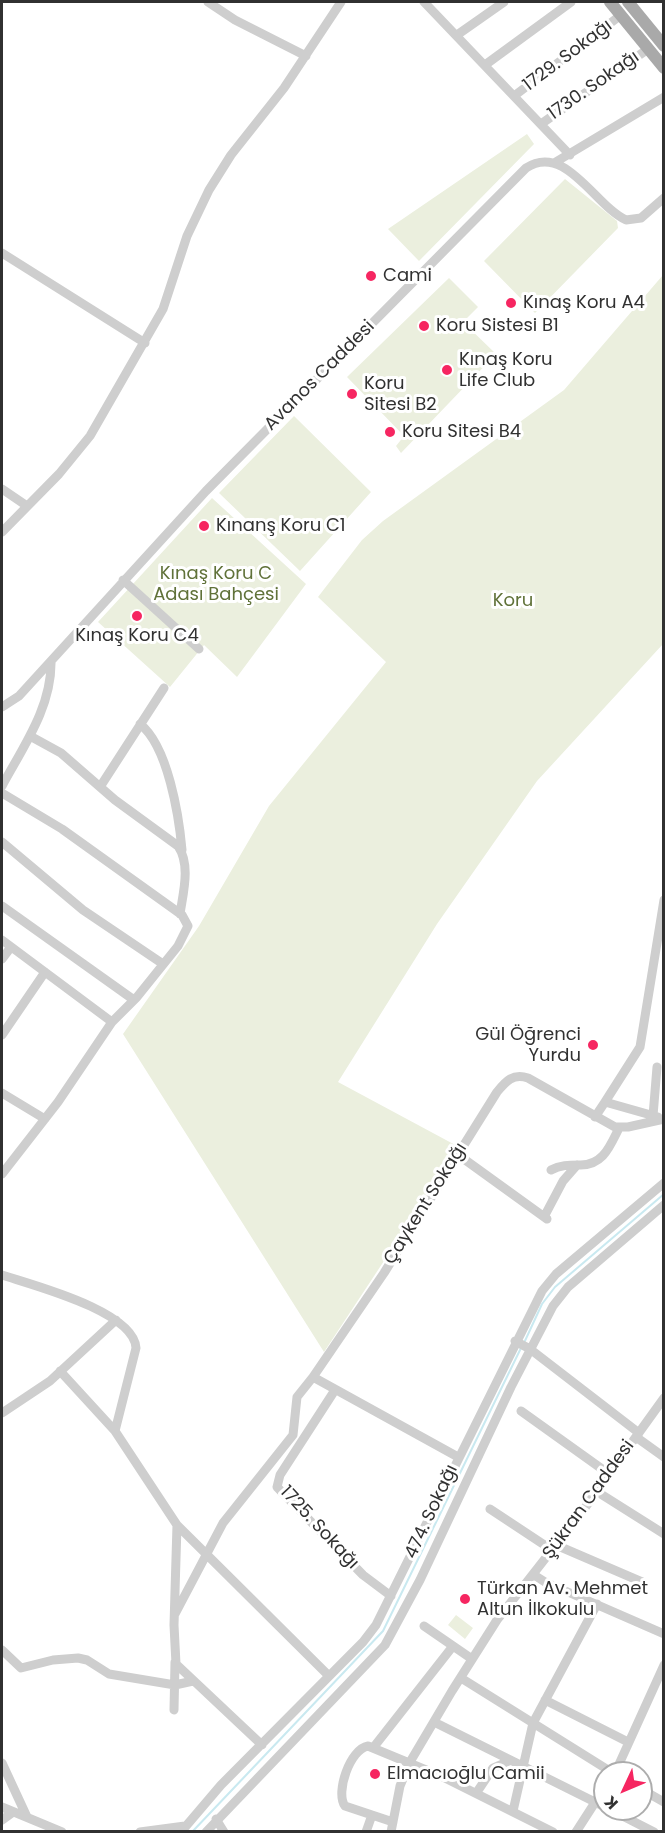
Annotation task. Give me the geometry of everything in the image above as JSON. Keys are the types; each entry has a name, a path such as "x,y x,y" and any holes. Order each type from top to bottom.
{"main road":[{"path":"610,2 663,68"},
{"path":"628,2 663,46"}],"street":[{"path":"208,2 235,20 306,56"},
{"path":"2,532 82,448 145,343 168,299 188,236 209,190 231,156 306,56 341,2"},
{"path":"428,2 570,155"},
{"path":"457,35 504,2"},
{"path":"485,65 571,2"},
{"name":"1729. Sokağı","path":"514,96 621,15"},
{"name":"1730. Sokağı","path":"541,124 648,49"},
{"name":"Avanos Caddesi","path":"2,707 15,699 51,661 206,491 522,172 535,164 554,163 570,155 663,97"},
{"path":"554,163 569,172 623,219 633,221 641,218 663,198"},
{"path":"2,253 145,343"},
{"path":"2,489 27,506"},
{"path":"123,580 199,649"},
{"path":"2,786 30,736 49,693 51,661"},
{"path":"100,787 164,688"},
{"path":"140,724 152,735 160,751 178,816 185,874 180,914"},
{"path":"30,736 61,753 100,787 175,842 183,853"},
{"path":"2,793 62,829 180,914 186,919 187,928 178,946 134,1000 112,1022 45,1119 2,1174"},
{"path":"2,842 83,910 163,964"},
{"path":"595,1117 640,1047 663,900"},
{"path":"2,906 134,1000"},
{"path":"2,940 112,1022"},
{"path":"2,959 11,947"},
{"path":"2,1035 45,972"},
{"path":"653,1116 657,1067"},
{"name":"Çaykent Sokağı","path":"174,1614 206,1552 234,1507 293,1435 297,1396 313,1377 384,1273 496,1092 514,1077 528,1078 595,1117 619,1128"},
{"path":"2,1093 45,1119"},
{"path":"605,1102 663,1119"},
{"path":"551,1170 563,1166 591,1164 602,1158 619,1128 663,1119"},
{"path":"457,1154 546,1218 563,1181 578,1165"},
{"name":"474. Sokağı","path":"206,1832 389,1639 420,1580 522,1345 538,1297 551,1279 663,1184"},
{"name":"474. Sokağı","path":"183,1828 370,1633 392,1596 458,1457 522,1345 568,1287 663,1205"},
{"path":"2,1275 109,1313 133,1338 136,1345 114,1431"},
{"path":"2,1413 50,1381 116,1320"},
{"path":"522,1345 663,1457"},
{"path":"60,1371 114,1431 177,1525 329,1676"},
{"path":"313,1377 458,1457"},
{"name":"1725. Sokağı","path":"335,1390 280,1475 277,1486 280,1493 363,1575 392,1596"},
{"name":"Şükran Caddesi","path":"663,1398 534,1575 663,1634"},
{"path":"521,1412 609,1474"},
{"path":"596,1491 663,1534"},
{"path":"490,1509 554,1548 642,1582"},
{"path":"174,1710 177,1525"},
{"path":"534,1575 497,1620 410,1762 400,1786 392,1827 372,1815 345,1806 341,1795 354,1754 364,1747 373,1748 410,1762 477,1792 553,1832"},
{"path":"513,1811 533,1722 597,1604"},
{"path":"424,1626 472,1659"},
{"path":"373,1748 453,1646"},
{"path":"2,1650 21,1668 53,1660 78,1658 87,1660 109,1674 175,1685 193,1681"},
{"path":"175,1660 193,1681 261,1745"},
{"path":"619,1761 663,1665"},
{"path":"460,1678 595,1761"},
{"path":"545,1700 628,1742"},
{"path":"434,1722 593,1802"},
{"path":"477,1792 493,1768 509,1761"},
{"path":"2,1763 27,1817"},
{"path":"576,1832 593,1804"},
{"path":"2,1807 62,1832"},
{"path":"2,1820 13,1812"},
{"path":"366,1832 372,1815"},
{"path":"216,1819 224,1832"},
{"path":"636,1827 654,1832"},
{"path":"140,1832 183,1828"}],"green space":[{"path":"527,134 534,144 419,261 388,229"},
{"path":"565,179 617,221 618,228 535,313 484,261"},
{"name":"Koru","path":"663,275 663,644 537,781 437,924 338,1082 459,1147 324,1352 123,1034 199,926 269,806 386,662 318,597 362,540 383,521 564,390"},
{"path":"449,278 478,307 463,322 496,354 401,453 396,446 404,436 347,377"},
{"path":"294,416 371,492 300,571 219,493"},
{"name":"Kınaş Koru C Adası Bahçesi","path":"212,498 306,584 237,677 204,645 170,687 98,622"},
{"path":"456,1615 473,1628 465,1639 448,1625"}],"waterway":[{"path":"524,1343 542,1304 555,1287 664,1194"},
{"path":"192,1832 383,1631 521,1348"}],"place":[{"name":"Cami","path":"371,276"},
{"name":"Kınaş Koru A4","path":"511,303"},
{"name":"Koru Sistesi B1","path":"424,326"},
{"name":"Kınaş Koru Life Club","path":"447,370"},
{"name":"Koru Sitesi B2","path":"352,394"},
{"name":"Koru Sitesi B4","path":"390,432"},
{"name":"Kınanş Koru C1","path":"204,526"},
{"name":"Kınaş Koru C4","path":"137,616"},
{"name":"Gül Öğrenci Yurdu","path":"593,1045"},
{"name":"Türkan Av. Mehmet Altun İlkokulu","path":"465,1599"},
{"name":"Elmacıoğlu Camii","path":"375,1774"}]}
